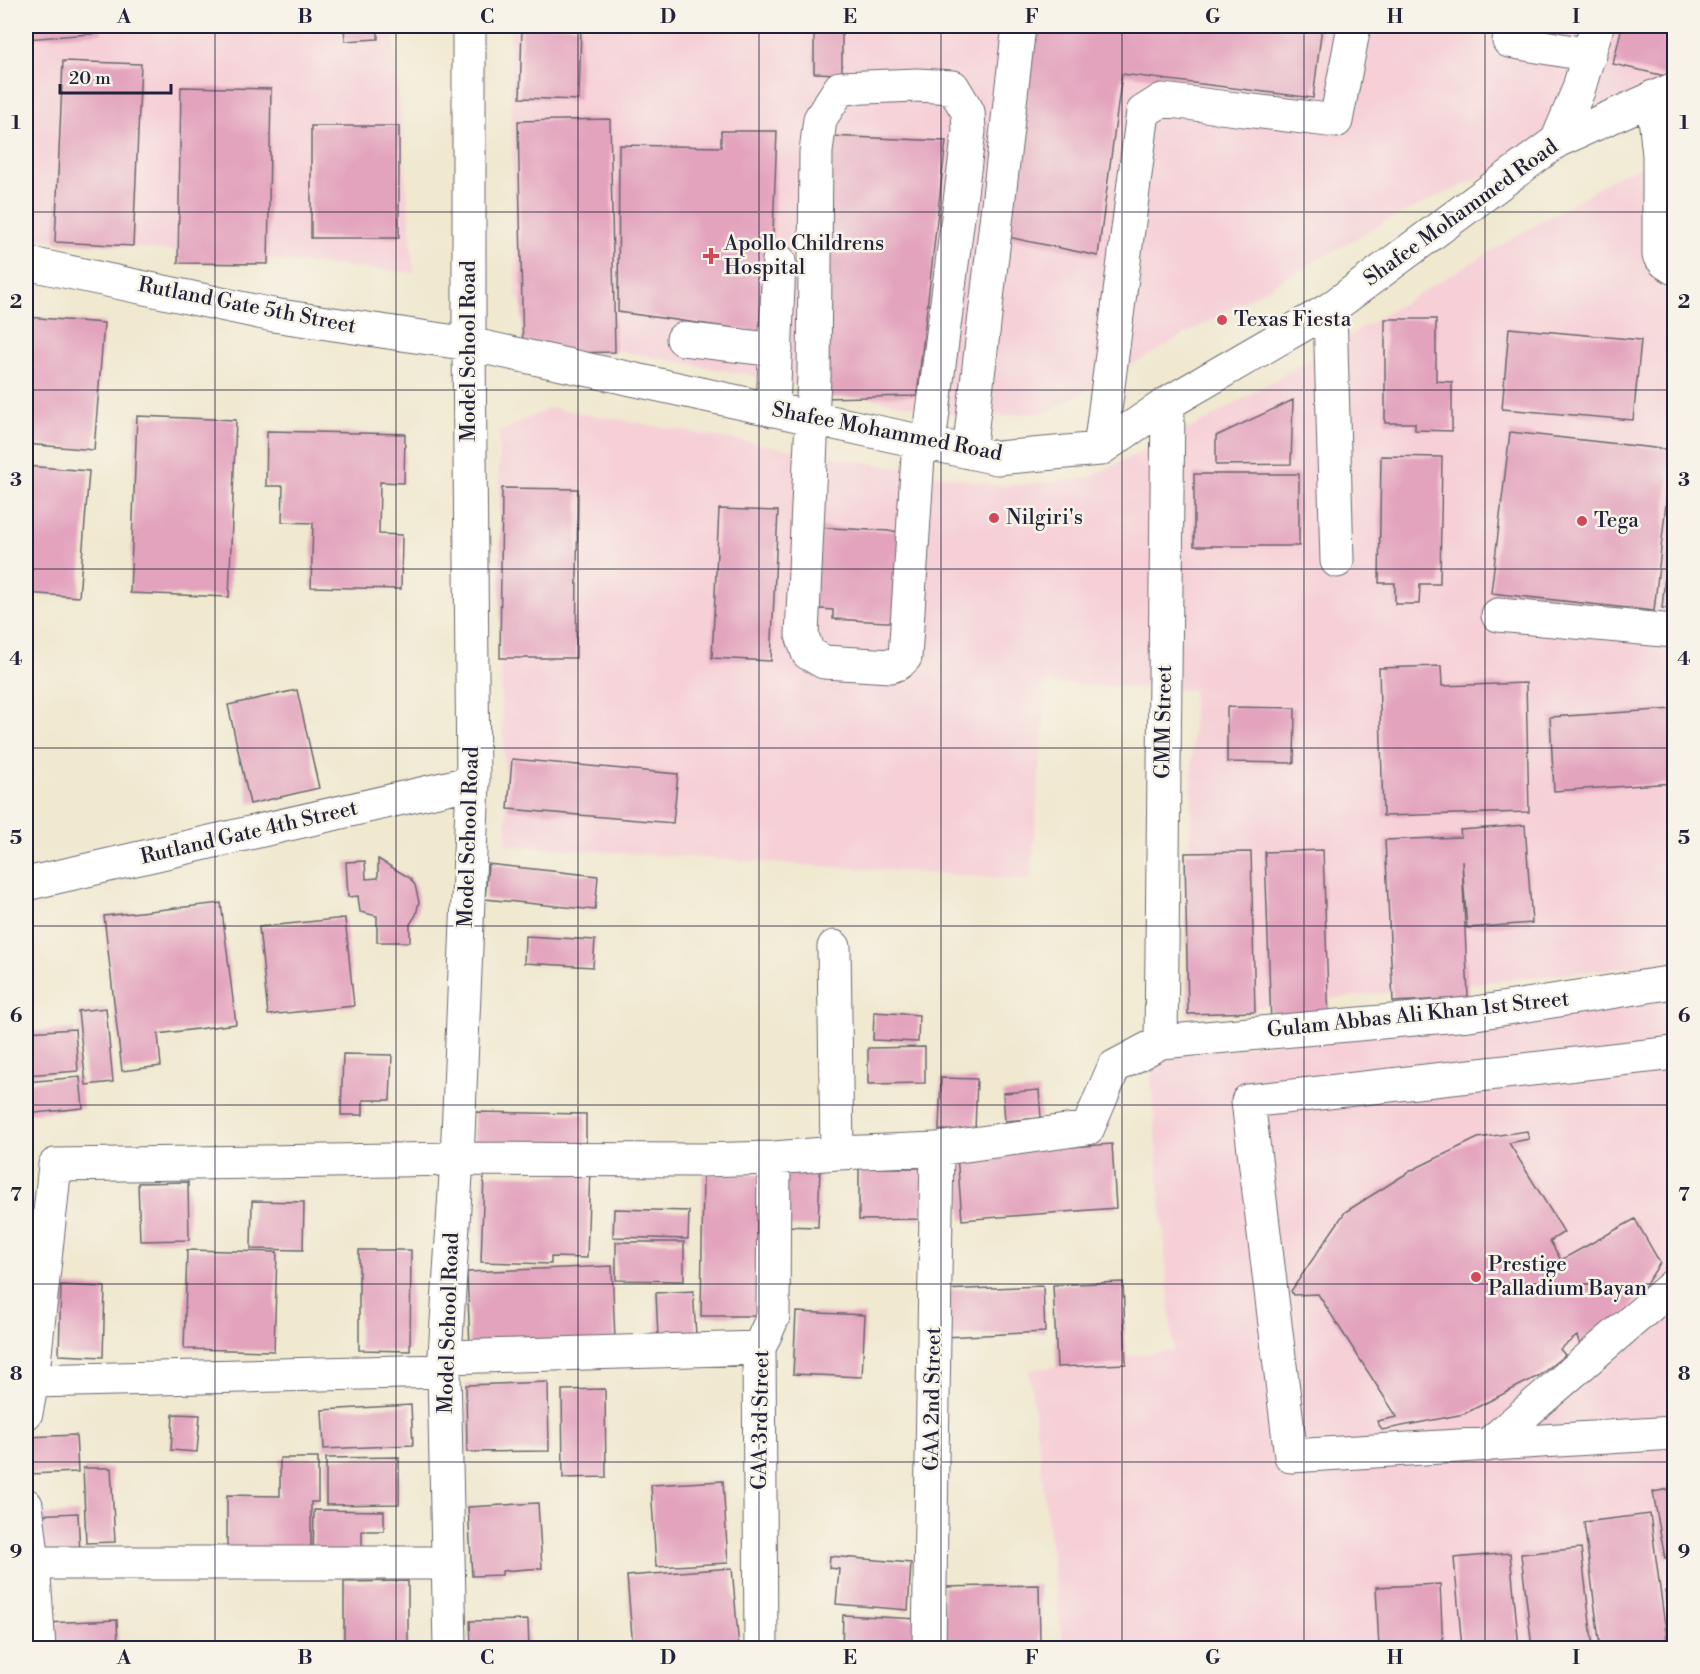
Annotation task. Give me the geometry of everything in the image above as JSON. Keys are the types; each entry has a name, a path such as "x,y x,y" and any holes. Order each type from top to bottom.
{"street":[{"name":"Model School Road","path":"450,1648 445,1364 457,1159 473,782 469,26"},
{"path":"969,452 1019,26"},
{"path":"1100,449 1143,112 1162,100 1336,121 1354,26"},
{"path":"1509,41 1593,40 1578,91 1557,141"},
{"path":"918,85 953,87 969,112 969,131 924,442 905,657 899,663 891,666 824,662 808,653 802,635 812,418 816,153 820,119 840,88 918,85"},
{"name":"Shafee Mohammed Road","path":"469,344 997,458 1100,449 1168,403 1330,309 1557,141 1664,93"},
{"path":"1664,93 1659,155 1659,255 1674,268"},
{"path":"773,410 779,261"},
{"name":"Rutland Gate 5th Street","path":"26,263 273,315 469,344"},
{"path":"1330,309 1337,561"},
{"path":"683,339 776,350"},
{"name":"GMM Street","path":"1161,1042 1168,403"},
{"path":"1498,615 1674,631"},
{"name":"Rutland Gate 4th Street","path":"26,884 473,782"},
{"path":"834,948 837,1153"},
{"name":"Gulam Abbas Ali Khan 1st Street","path":"1161,1042 1469,1014 1674,982"},
{"path":"26,1413 32,1381 55,1165 457,1159 701,1160 937,1149 1088,1128 1114,1067 1161,1042"},
{"path":"1674,1053 1248,1101 1291,1456 1674,1433"},
{"name":"GAA 2nd Street","path":"928,1648 937,1149"},
{"name":"GAA 3rd Street","path":"761,1648 759,1348 773,1317 774,1158"},
{"path":"1488,1444 1674,1285"},
{"path":"32,1381 759,1348"},
{"path":"26,1505 39,1648"},
{"path":"33,1563 447,1563"}],"shaded area":[{"path":"26,26 393,26 414,273 26,237"},
{"path":"510,26 1674,26 1674,97 1556,142 1388,220 1048,412 974,418 548,337 516,296"},
{"path":"1674,156 1674,962 1188,1014 1193,690 1046,683 1031,880 507,845 500,658 499,432 550,408 1004,486 1087,478 1207,420 1621,174"},
{"path":"1674,997 1674,1648 1063,1648 1029,1370 1173,1350 1149,1057"}],"building":[{"path":"26,26 101,26 102,33 26,39"},
{"path":"344,26 378,26 378,39 345,41"},
{"path":"522,26 581,26 579,100 520,98"},
{"path":"775,26 842,26 842,74 814,73 814,28 775,28"},
{"path":"1031,26 1322,26 1313,98 1122,74 1098,256 1008,237"},
{"path":"1622,26 1674,26 1674,78 1613,64"},
{"path":"63,61 141,64 133,246 55,242"},
{"path":"181,87 271,89 268,264 178,263"},
{"path":"610,119 615,352 523,354 518,121"},
{"path":"311,126 399,126 399,238 311,238"},
{"path":"721,131 777,131 769,333 618,312 619,145 721,147"},
{"path":"827,136 946,141 917,396 821,398"},
{"path":"26,317 104,323 94,450 26,444"},
{"path":"1385,319 1436,319 1436,381 1452,382 1452,431 1415,430 1415,423 1385,423"},
{"path":"1509,328 1641,340 1633,420 1502,409"},
{"path":"1293,400 1291,464 1216,465 1216,436"},
{"path":"137,416 236,420 229,597 130,593"},
{"path":"267,431 405,434 404,483 380,482 379,534 402,535 401,589 311,587 313,523 282,522 283,486 266,486"},
{"name":"Tega","path":"1510,432 1672,450 1654,611 1491,593"},
{"path":"1381,456 1442,457 1440,584 1420,584 1419,604 1395,604 1395,583 1379,583"},
{"path":"26,466 89,471 79,597 26,593"},
{"path":"1194,474 1299,474 1299,546 1194,546"},
{"path":"502,488 578,489 576,658 500,658"},
{"path":"719,509 778,511 771,661 712,658"},
{"path":"814,527 908,532 904,623 833,619 833,610 810,608"},
{"path":"1667,556 1674,557 1674,609 1662,608"},
{"path":"1441,666 1442,686 1526,683 1529,812 1383,816 1379,668"},
{"path":"297,690 319,788 250,804 228,705"},
{"path":"1227,707 1295,708 1294,763 1227,762"},
{"path":"1674,709 1674,783 1554,791 1550,717"},
{"path":"512,759 678,774 673,823 508,809"},
{"path":"1525,825 1532,923 1467,928 1462,861 1468,998 1393,1002 1385,840 1461,837 1460,830"},
{"path":"1323,850 1329,1023 1271,1025 1265,852"},
{"path":"1251,852 1255,1012 1188,1014 1185,853"},
{"path":"378,859 410,878 415,885 419,902 416,915 410,924 410,942 377,942 377,916 360,912 358,896 348,897 346,862 365,861 366,879 378,878"},
{"path":"488,864 598,876 595,910 485,899"},
{"path":"221,903 236,1024 158,1034 161,1066 122,1071 104,916"},
{"path":"345,918 354,1006 268,1015 259,927"},
{"path":"525,936 595,940 593,967 524,963"},
{"path":"106,1008 113,1082 86,1085 78,1011"},
{"path":"874,1012 919,1015 918,1042 873,1040"},
{"path":"75,1029 78,1071 26,1075 26,1032"},
{"path":"925,1047 925,1083 868,1084 868,1048"},
{"path":"343,1054 392,1055 390,1100 363,1100 363,1115 341,1115"},
{"path":"80,1077 83,1108 26,1114 26,1082"},
{"path":"941,1078 977,1079 975,1131 939,1130"},
{"path":"1039,1090 1041,1118 1005,1121 1003,1093"},
{"path":"474,1112 586,1114 586,1149 474,1147"},
{"name":"Prestige Palladium Bayan","path":"1527,1131 1529,1139 1509,1143 1564,1232 1550,1241 1561,1260 1635,1219 1660,1263 1627,1313 1583,1354 1577,1336 1560,1349 1565,1355 1540,1375 1464,1414 1382,1430 1377,1421 1397,1417 1318,1294 1293,1295 1291,1291 1345,1212 1412,1170 1478,1138"},
{"path":"1112,1144 1116,1208 962,1220 957,1155"},
{"path":"781,1166 820,1167 818,1227 780,1226"},
{"path":"560,1167 590,1168 587,1258 551,1257 551,1264 481,1262 484,1174 560,1176"},
{"path":"859,1168 923,1168 923,1219 859,1220"},
{"path":"703,1174 760,1174 759,1316 701,1316"},
{"path":"188,1182 189,1240 140,1241 138,1183"},
{"path":"252,1201 304,1202 303,1250 251,1249"},
{"path":"614,1209 689,1211 688,1239 613,1237"},
{"path":"616,1242 684,1242 684,1281 616,1280"},
{"path":"187,1250 277,1252 274,1351 184,1349"},
{"path":"359,1250 411,1250 410,1351 359,1350"},
{"path":"612,1266 615,1340 470,1347 467,1272"},
{"path":"1123,1282 1126,1364 1057,1367 1053,1285"},
{"path":"61,1285 105,1287 103,1357 59,1355"},
{"path":"1043,1286 1045,1332 944,1337 941,1290"},
{"path":"693,1291 696,1334 658,1337 656,1293"},
{"path":"796,1312 865,1315 862,1377 793,1374"},
{"path":"548,1382 549,1451 467,1452 466,1385"},
{"path":"605,1389 606,1477 563,1478 562,1390"},
{"path":"411,1405 413,1445 324,1449 322,1410"},
{"path":"173,1414 200,1415 197,1452 171,1450"},
{"path":"76,1435 78,1472 28,1474 27,1437"},
{"path":"399,1457 399,1504 326,1505 326,1458"},
{"path":"280,1458 318,1458 318,1502 311,1502 311,1549 227,1549 227,1495 280,1496"},
{"path":"83,1468 111,1468 115,1542 86,1543"},
{"path":"723,1481 728,1563 656,1567 651,1485"},
{"path":"1674,1488 1674,1556 1665,1558 1653,1492"},
{"path":"538,1503 542,1568 502,1571 502,1575 472,1576 468,1507"},
{"path":"314,1510 384,1511 384,1531 362,1531 362,1554 313,1554"},
{"path":"78,1513 80,1554 36,1555 34,1515"},
{"path":"1650,1514 1668,1648 1600,1648 1584,1522"},
{"path":"1581,1548 1593,1648 1532,1648 1521,1554"},
{"path":"1510,1553 1519,1648 1462,1648 1454,1558"},
{"path":"830,1556 911,1563 908,1610 836,1604 839,1569 829,1568"},
{"path":"732,1568 739,1648 633,1648 627,1576"},
{"path":"408,1581 408,1648 344,1648 344,1582"},
{"path":"1440,1584 1443,1648 1379,1648 1376,1587"},
{"path":"1039,1585 1040,1644 945,1646 943,1587"},
{"path":"1674,1589 1674,1631 1673,1631 1665,1591"},
{"path":"843,1615 918,1619 917,1648 842,1648"},
{"path":"117,1620 118,1648 45,1648 44,1623"},
{"path":"528,1620 529,1648 471,1648 470,1621"}],"place":[{"name":"Apollo Childrens Hospital","path":"711,256"},
{"name":"Texas Fiesta","path":"1222,320"},
{"name":"Nilgiri's","path":"994,518"},
{"name":"Tega","path":"1582,521"},
{"name":"Prestige Palladium Bayan","path":"1476,1277"}]}
